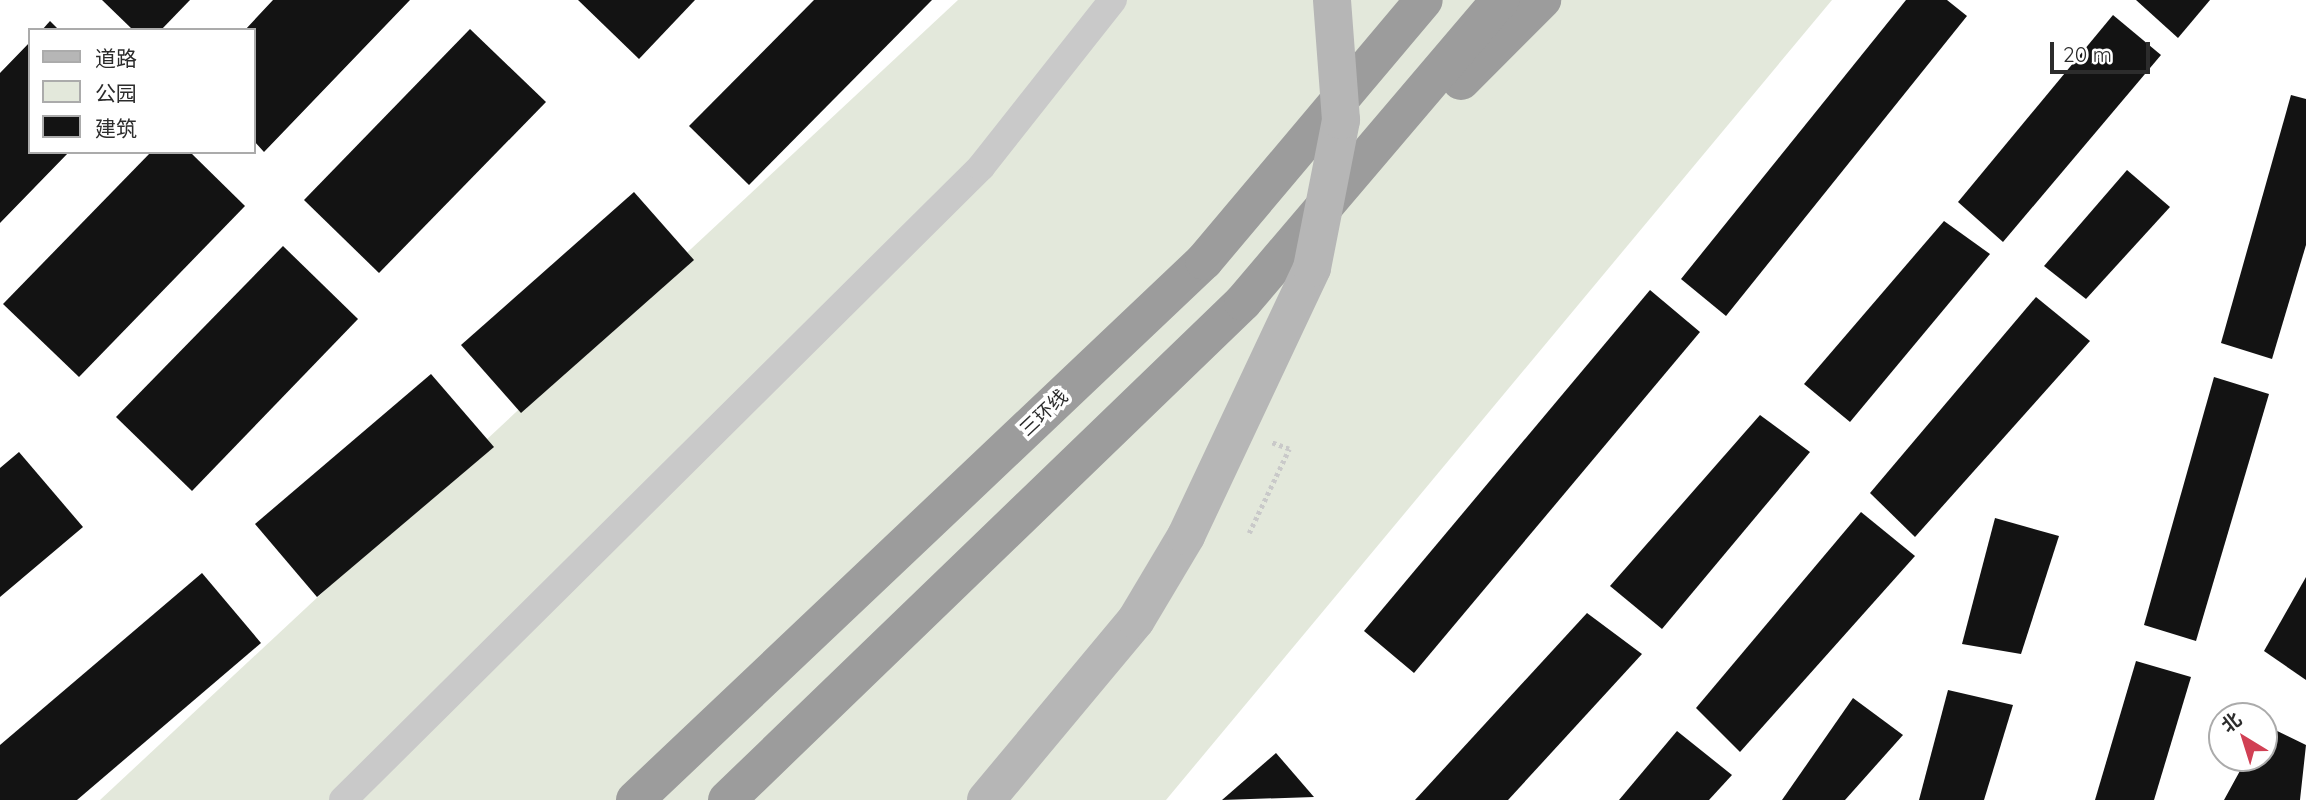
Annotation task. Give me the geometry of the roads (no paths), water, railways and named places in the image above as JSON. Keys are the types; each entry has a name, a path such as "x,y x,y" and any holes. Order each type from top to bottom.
{"highway":[{"path":"1205,261 1391,0"},
{"name":"三环线","path":"635,800 1205,261 1424,0"},
{"path":"1243,302 1500,0"},
{"path":"727,800 1243,302 1542,0"}],"main road":[{"path":"986,800 1136,620 1186,537 1312,268 1341,120 1332,0"}],"street":[{"path":"343,800 981,167 1113,0"}]}
